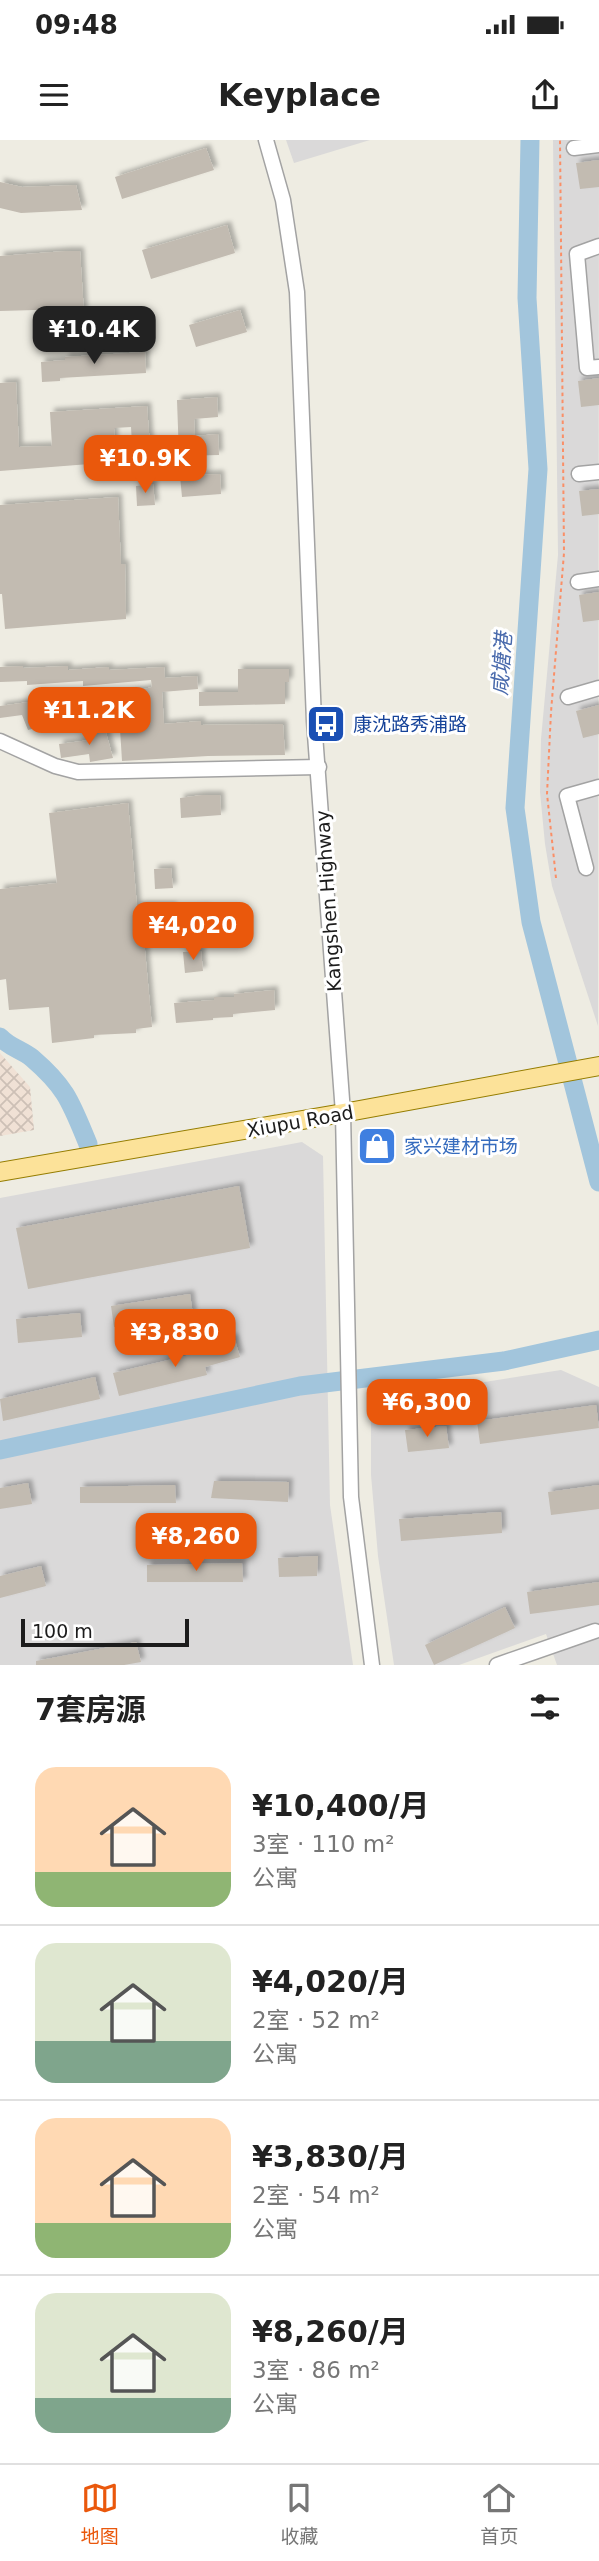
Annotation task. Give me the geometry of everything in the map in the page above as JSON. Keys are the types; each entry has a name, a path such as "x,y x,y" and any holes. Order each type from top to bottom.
{"main road":[{"name":"Xiupu Road","path":"0,1172 599,1066"}],"street":[{"name":"Kangshen Highway","path":"266,140 283,201 297,292 314,721 343,1113 346,1358 351,1497 372,1665"},
{"path":"573,148 599,145"},
{"path":"599,246 577,254 587,368 599,367"},
{"path":"579,474 599,472"},
{"path":"578,582 599,579"},
{"path":"568,697 599,688"},
{"path":"0,741 55,766 78,772 319,767"},
{"path":"586,868 567,796 599,787"},
{"path":"497,1665 595,1631"}],"path":[{"path":"556,878 547,794 564,553 560,140"}],"shaded area":[{"path":"286,140 370,140 294,163"},
{"path":"553,140 599,140 598,1026 552,886 540,792 541,739 558,555"},
{"path":"0,1053 30,1087 34,1130 0,1136"},
{"path":"302,1142 323,1156 330,1505 353,1665 0,1665 0,1198"},
{"path":"561,1370 599,1387 599,1665 557,1665 546,1634 459,1665 394,1665 378,1556 371,1475 371,1415 402,1395"}],"building":[{"path":"206,148 214,170 122,199 115,177"},
{"path":"599,160 599,187 580,189 576,163"},
{"path":"0,182 22,187 76,185 82,210 21,213 0,208"},
{"path":"227,225 235,253 151,279 142,250"},
{"path":"80,251 84,313 71,314 71,309 0,311 0,256"},
{"path":"240,310 247,332 196,347 189,325"},
{"path":"139,321 139,335 113,337 112,322"},
{"path":"145,352 146,373 60,378 60,381 42,382 41,362 65,360 65,357"},
{"path":"599,378 599,405 581,407 578,381"},
{"path":"16,382 19,447 52,446 50,412 147,406 151,459 133,460 131,427 114,428 115,462 0,471 0,383"},
{"path":"217,397 218,417 194,419 195,436 218,434 219,455 179,456 177,400"},
{"path":"220,474 221,494 182,497 180,476"},
{"path":"153,484 155,505 137,506 136,486"},
{"path":"599,489 599,514 582,516 579,491"},
{"path":"118,497 121,564 125,564 126,619 5,629 0,594 0,505"},
{"path":"599,592 599,620 583,622 579,595"},
{"path":"68,666 68,670 164,667 165,678 197,676 198,689 162,692 164,724 201,721 201,725 283,724 285,755 122,761 118,696 152,687 151,680 83,686 83,681 27,685 27,681 0,682 0,667"},
{"path":"238,669 289,669 289,682 285,682 285,704 199,706 199,692 238,692"},
{"path":"43,700 45,717 97,701 100,711 28,730 22,715 0,718 0,706"},
{"path":"599,705 599,734 583,738 576,711"},
{"path":"105,729 113,758 90,762 89,754 61,758 59,744 90,740 89,731"},
{"path":"220,795 221,815 181,818 180,798"},
{"path":"128,803 137,906 173,906 173,910 206,908 208,928 190,930 190,925 143,928 152,1027 136,1029 136,1033 94,1035 94,1038 52,1043 49,1007 9,1010 6,979 0,980 0,889 57,883 49,813"},
{"path":"171,868 173,888 155,889 154,869"},
{"path":"201,951 203,971 185,973 183,952"},
{"path":"274,990 275,1010 176,1023 174,1003 214,1000 214,997 234,997 234,994"},
{"path":"239,1186 250,1248 28,1289 16,1228"},
{"path":"190,1294 193,1315 114,1327 111,1306"},
{"path":"80,1313 82,1337 18,1343 16,1319"},
{"path":"234,1337 240,1357 205,1367 207,1375 119,1396 113,1373 207,1351 205,1345"},
{"path":"95,1377 100,1399 3,1421 0,1399"},
{"path":"596,1405 599,1428 480,1444 477,1421"},
{"path":"446,1426 449,1448 408,1452 405,1430"},
{"path":"214,1481 289,1482 288,1502 211,1498"},
{"path":"28,1483 32,1504 0,1509 0,1488"},
{"path":"175,1485 176,1503 80,1503 80,1487"},
{"path":"599,1485 599,1509 551,1515 548,1492"},
{"path":"501,1512 502,1533 401,1541 399,1519"},
{"path":"318,1556 317,1576 279,1577 278,1558"},
{"path":"242,1563 243,1582 147,1582 147,1565"},
{"path":"41,1566 46,1586 0,1598 0,1576"},
{"path":"599,1582 599,1605 530,1614 527,1592"},
{"path":"505,1607 515,1628 434,1665 425,1645"},
{"path":"136,1642 141,1662 124,1665 36,1665 36,1661"}],"waterway":[{"name":"咸塘港","path":"530,140 527,298 538,469 515,808 531,922 599,1182"},
{"path":"0,1037 32,1058 53,1078 72,1107 88,1144"},
{"path":"0,1450 300,1386 504,1361 599,1340"}],"place":[{"name":"康沈路秀浦路","path":"326,724"},
{"name":"家兴建材市场","path":"377,1146"}]}
